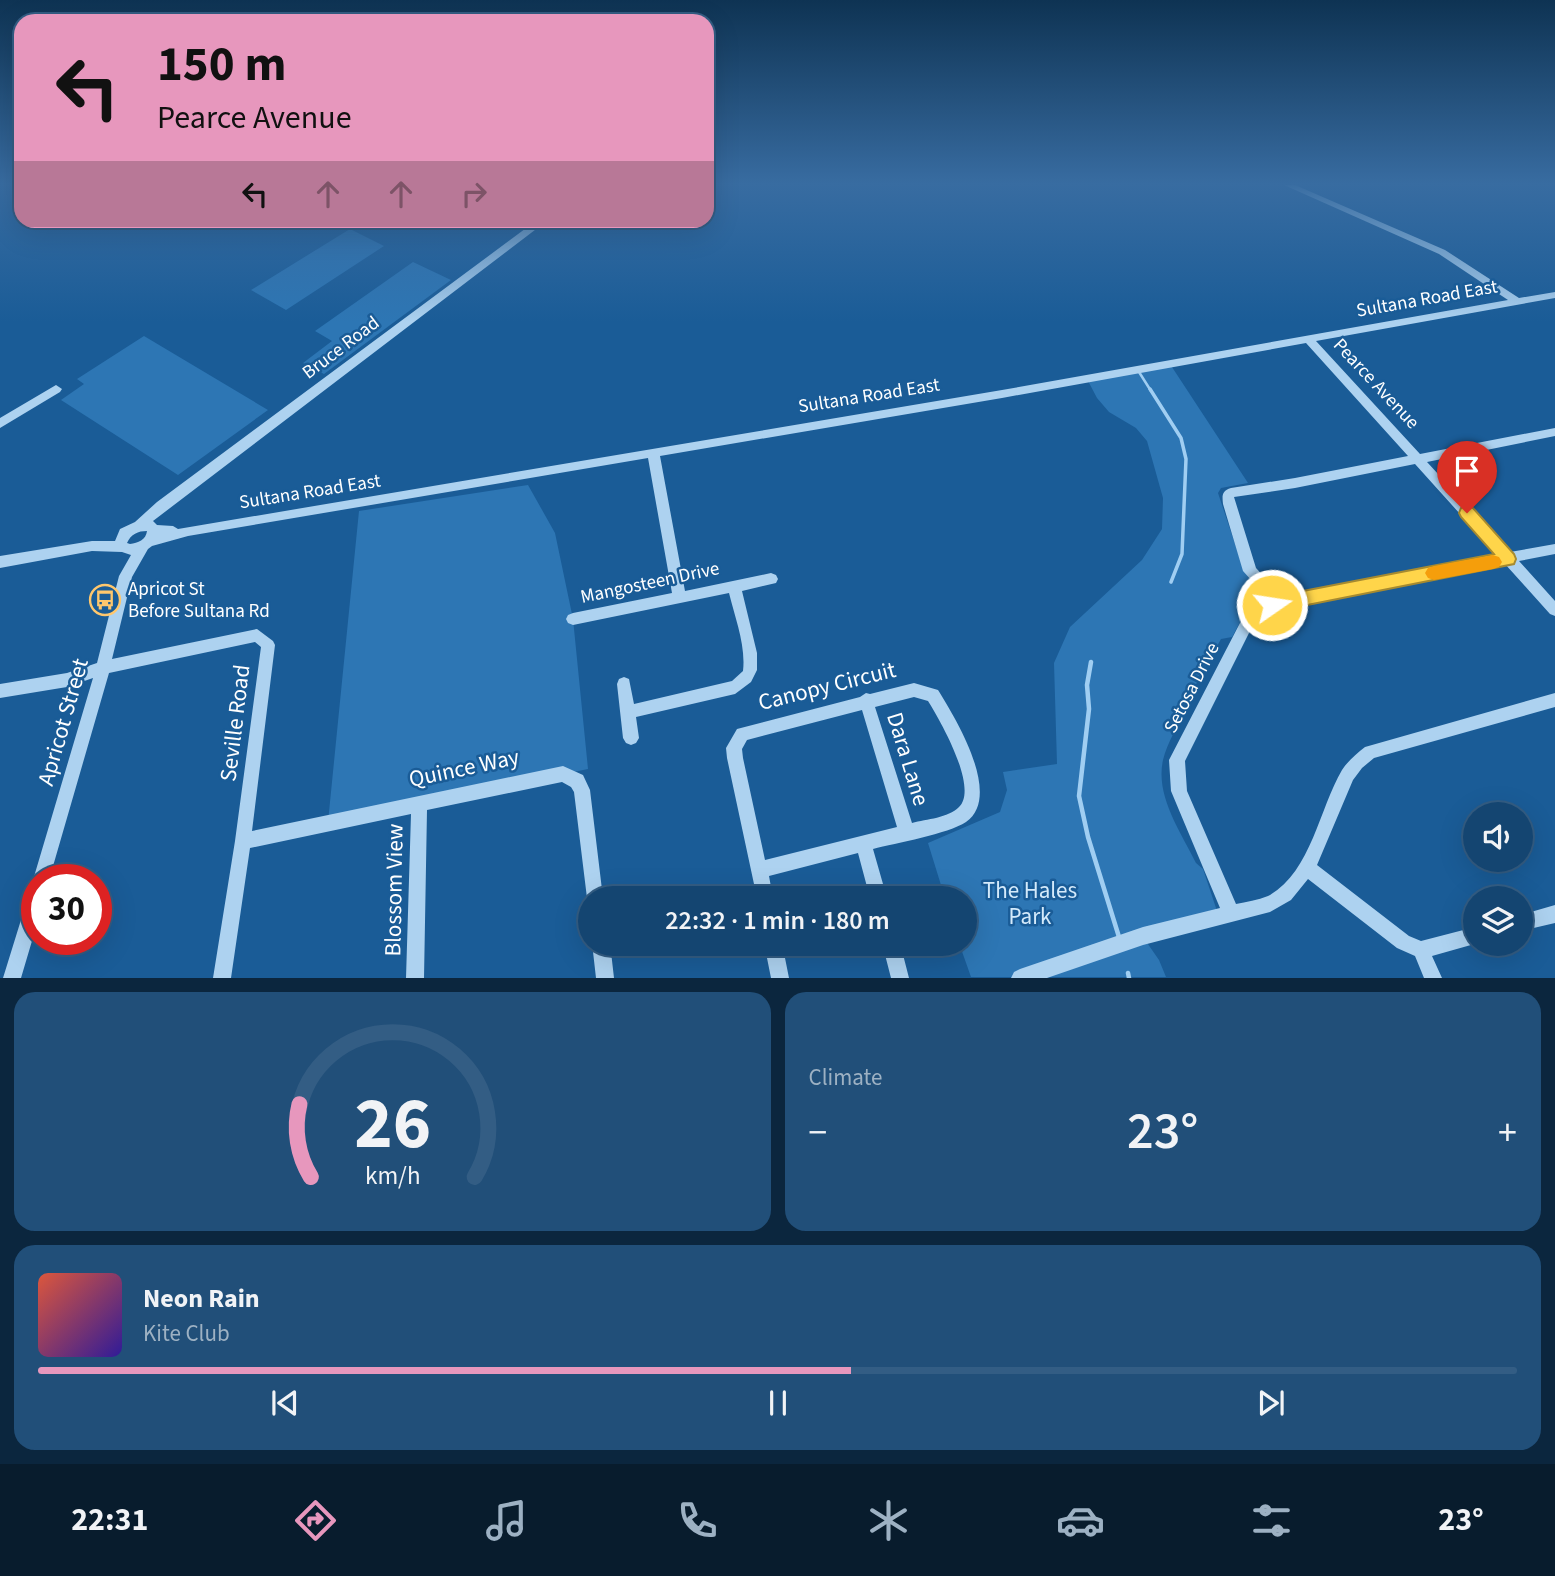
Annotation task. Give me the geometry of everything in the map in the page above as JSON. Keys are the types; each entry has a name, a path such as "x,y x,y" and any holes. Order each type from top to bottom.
{"street":[{"name":"Bruce Road","path":"148,534 161,506 530,231"},
{"path":"1393,231 1442,252 1518,302"},
{"name":"Sultana Road East","path":"148,534 188,531 1309,340 1555,295"},
{"name":"Pearce Avenue","path":"1309,340 1555,610"},
{"path":"0,424 56,389"},
{"path":"1279,602 1257,582 1250,571 1228,495 1555,432"},
{"path":"653,452 679,596"},
{"path":"0,562 92,546 125,533 148,534"},
{"name":"Apricot Street","path":"125,533 121,539 126,576"},
{"path":"92,546 123,548 148,534"},
{"name":"Apricot Street","path":"46,864 103,668 126,576 148,534"},
{"name":"Setosa Drive","path":"1231,913 1180,791 1177,760 1246,625 1256,613 1279,602 1555,549"},
{"name":"Mangosteen Drive","path":"573,619 771,579"},
{"name":"Mangosteen Drive","path":"628,712 735,687 744,680 750,669 749,654 734,586"},
{"name":"Seville Road","path":"103,668 257,635 268,645 222,978"},
{"path":"0,691 67,680 103,668"},
{"path":"624,684 631,738"},
{"name":"Canopy Circuit","path":"760,870 961,817 973,800 973,788 962,756 933,695 914,690 866,700 747,731 736,742 735,758 763,886"},
{"name":"Dara Lane","path":"866,700 907,832"},
{"path":"1020,978 1143,936 1270,904 1282,898 1292,889 1306,867 1341,788 1357,762 1370,752 1554,702"},
{"name":"Quince Way","path":"243,841 563,774 577,781 582,790 594,886"},
{"name":"Blossom View","path":"415,978 419,803"},
{"path":"863,844 875,886"},
{"path":"1306,867 1402,942 1421,950 1463,939"},
{"path":"1533,920 1555,914"},
{"path":"12,978 21,948"},
{"path":"1421,950 1431,975"},
{"path":"602,956 605,978"},
{"path":"776,956 780,978"},
{"path":"894,956 900,978"}],"green space":[{"path":"347,231 353,231 384,246 286,310 251,290"},
{"path":"413,262 451,280 324,374 303,363 332,341 315,331"},
{"path":"144,336 268,410 178,475 61,400 84,384 77,379"},
{"name":"The Hales Park","path":"1170,364 1248,483 1221,488 1218,493 1243,568 1259,592 1259,599 1244,615 1232,637 1221,639 1184,706 1185,710 1163,760 1162,773 1171,813 1196,863 1203,869 1219,917 1143,937 1159,960 1166,977 971,977 964,956 977,956 977,886 941,886 928,843 1000,812 1007,790 1003,772 1057,764 1054,663 1070,627 1142,560 1162,529 1163,498 1147,441 1136,428 1109,412 1097,398 1087,379"},
{"path":"528,485 555,533 573,619 588,769 328,822 359,511"}],"waterway":[{"path":"1139,372 1151,391"},
{"path":"1150,389 1181,438 1186,459 1182,554 1171,582"},
{"path":"1091,662 1087,685 1089,709 1079,796 1088,837 1119,937"},
{"path":"1128,973 1129,978"}],"slow traffic":[{"path":"1434,573 1493,562"}],"place":[{"name":"Apricot St Before Sultana Rd","path":"105,600"}],"route":[{"path":"1272,605 1508,559 1467,513"}]}
